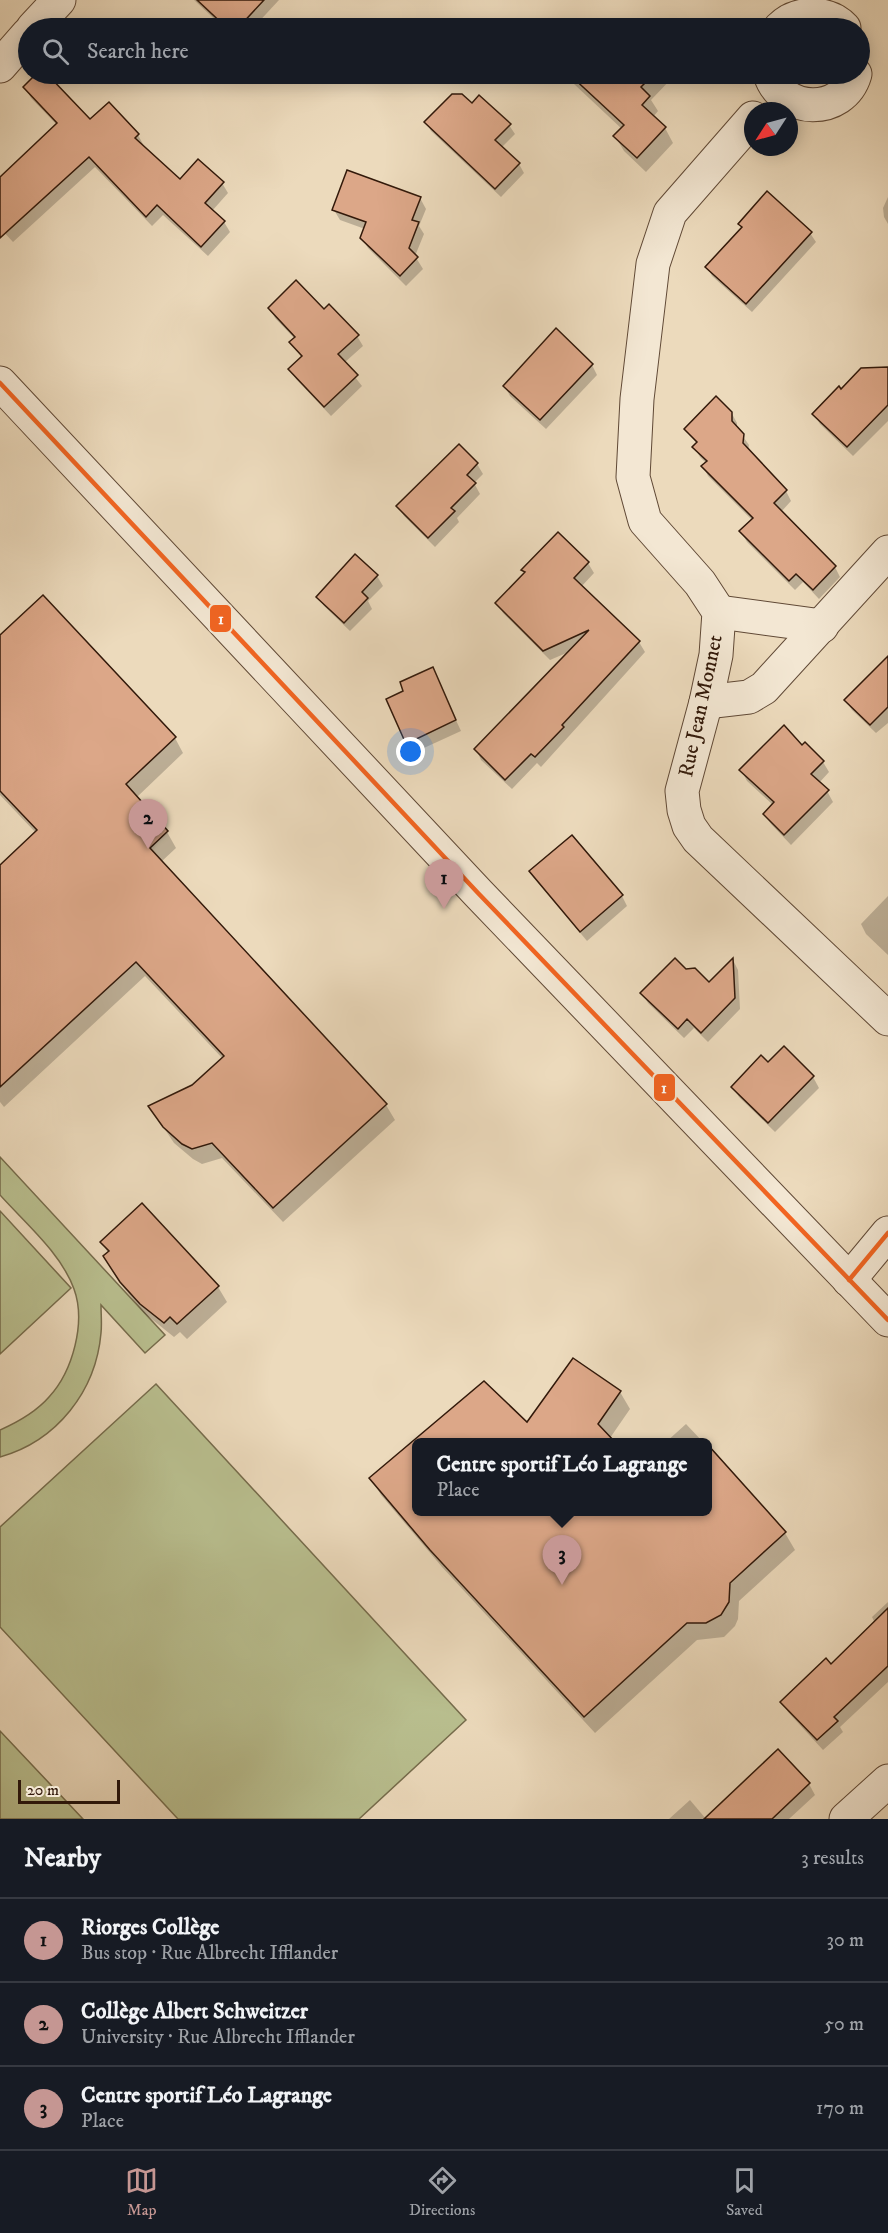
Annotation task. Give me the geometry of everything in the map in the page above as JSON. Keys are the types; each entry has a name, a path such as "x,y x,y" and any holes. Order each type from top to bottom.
{"street":[{"path":"42,18 59,0"},
{"path":"797,18 813,15 829,18"},
{"path":"0,66 18,45"},
{"path":"769,91 782,94 794,102 808,106 822,105 836,99 847,90 850,84"},
{"name":"Rue Jean Monnet","path":"744,128 670,213 653,264 637,399 633,477 645,521 700,583 719,612 716,655 682,791 684,810 689,826 698,839 888,1019"},
{"path":"0,383 478,893 888,1320"},
{"path":"706,702 748,696 764,688 888,552"},
{"path":"719,612 822,626"},
{"path":"849,1280 888,1233"},
{"path":"846,1819 888,1781"}],"green space":[{"path":"0,1157 165,1335 145,1353 101,1305 98,1354 82,1394 56,1426 39,1439 0,1457 0,1430 20,1420 38,1407 49,1397 65,1374 75,1346 79,1316 74,1289 60,1263 42,1239 0,1195"},
{"path":"0,1211 71,1288 0,1354"},
{"path":"156,1384 466,1720 359,1819 178,1819 0,1627 0,1527"},
{"path":"0,1731 83,1819 0,1819"}],"building":[{"path":"197,0 264,0 247,18 216,18"},
{"path":"26,84 57,84 90,119 109,102 139,134 135,138 180,179 198,159 224,182 205,203 225,221 201,247 157,205 146,217 89,157 0,238 0,177 57,123 23,87"},
{"path":"580,84 644,84 641,87 650,96 642,105 666,127 637,158 613,136 624,125"},
{"path":"452,94 462,94 472,103 479,95 511,124 495,140 520,163 495,189 424,122"},
{"path":"347,170 421,197 412,220 419,222 409,248 418,257 400,276 360,238 366,222 332,210"},
{"path":"767,191 812,232 746,304 705,267 742,227 738,224"},
{"path":"296,280 324,309 329,304 359,335 338,354 358,375 324,407 288,369 302,356 289,342 295,337 268,308"},
{"path":"556,328 593,364 540,420 503,386"},
{"path":"888,367 888,405 847,447 812,414 839,386 841,389 861,368"},
{"path":"716,396 732,412 732,421 744,434 743,443 787,490 774,503 836,566 813,590 796,574 789,581 739,531 753,518 701,466 707,461 692,447 697,442 684,429"},
{"path":"459,444 478,463 467,475 476,483 451,508 455,511 428,538 396,506"},
{"path":"558,532 589,562 574,578 640,641 535,757 531,754 505,780 474,749 589,630 543,651 495,603 525,572 521,570"},
{"path":"355,554 378,575 362,592 368,598 344,623 316,597"},
{"path":"43,595 176,737 126,784 168,831 150,848 387,1104 273,1208 212,1143 192,1149 182,1144 163,1127 148,1106 192,1085 224,1056 136,962 0,1087 0,865 37,830 0,791 0,635"},
{"path":"888,656 888,707 870,725 844,700"},
{"path":"433,667 456,720 406,744 386,699 403,691 400,682"},
{"path":"784,725 802,745 805,742 824,761 811,774 829,790 784,835 763,814 774,802 739,770"},
{"path":"572,835 623,895 580,932 529,871"},
{"path":"675,958 686,969 695,968 709,982 733,958 735,998 701,1033 687,1019 678,1029 640,993"},
{"path":"784,1046 814,1076 768,1123 731,1087 761,1055 768,1062"},
{"path":"142,1203 219,1286 177,1324 170,1317 164,1323 140,1304 120,1282 103,1256 109,1251 100,1242"},
{"path":"573,1358 621,1391 598,1424 611,1438 416,1438 484,1381 527,1422"},
{"path":"412,1442 412,1516 712,1516 712,1449 786,1532 730,1583 729,1602 721,1615 706,1623 687,1623 584,1717 430,1550 369,1478"},
{"path":"888,1608 888,1666 834,1717 838,1721 817,1740 780,1702 826,1658 831,1664"},
{"path":"778,1749 810,1783 772,1819 704,1819"}],"transit line":[{"name":"1","path":"0,383 478,893 888,1320"},
{"name":"1","path":"849,1280 888,1233"}],"place":[{"name":"Collège Albert Schweitzer","path":"148,849"},
{"name":"Riorges Collège","path":"444,909"},
{"name":"Centre sportif Léo Lagrange","path":"562,1585"}]}
